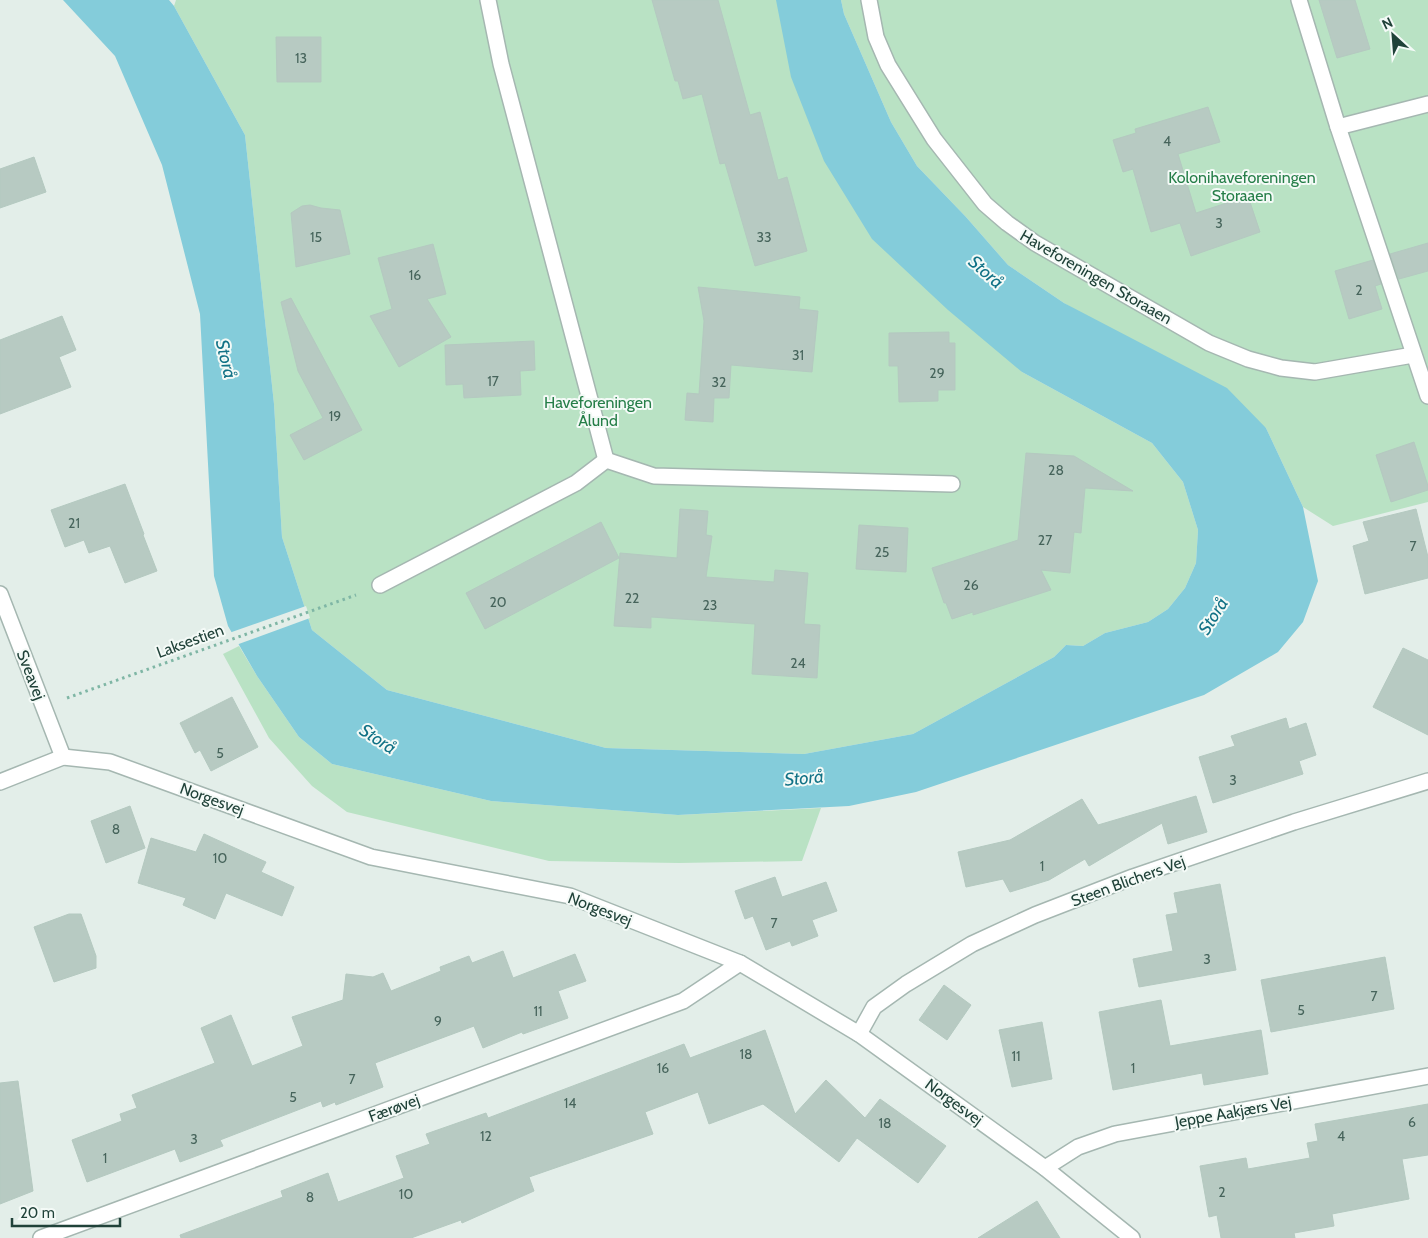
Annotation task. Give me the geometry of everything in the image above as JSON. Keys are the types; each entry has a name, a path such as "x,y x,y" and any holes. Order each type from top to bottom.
{"street":[{"path":"488,0 501,64 606,460"},
{"name":"Haveforeningen Storaaen","path":"869,0 876,37 888,65 934,139 985,204 1035,243 1209,343 1248,359 1282,368 1315,372 1413,356"},
{"path":"1299,0 1338,127 1413,356 1428,396"},
{"path":"1338,127 1428,104"},
{"path":"606,460 654,476 952,484"},
{"path":"380,585 576,483 606,460"},
{"name":"Sveavej","path":"0,594 63,757"},
{"name":"Norgesvej","path":"0,782 63,757 110,762 371,857 570,896 740,963 859,1034 1045,1168 1132,1238"},
{"name":"Steen Blichers Vej","path":"859,1034 874,1007 906,984 972,944 1018,923 1133,877 1294,822 1428,781"},
{"name":"Færøvej","path":"41,1238 683,1001 740,963"},
{"name":"Jeppe Aakjærs Vej","path":"1045,1168 1078,1147 1115,1134 1428,1076"}],"path":[{"name":"Laksestien","path":"43,706 345,599"}],"green space":[{"name":"Haveforeningen Ålund","path":"176,0 778,0 1022,372 1152,443 1183,482 1198,530 1196,563 1185,588 1168,609 1148,622 1105,633 1083,646 1066,645 1054,657 913,734 804,754 606,748 387,690 312,630 282,537 274,404 245,135 174,6"},
{"name":"Kolonihaveforeningen Storaaen","path":"841,0 1428,0 1428,502 1333,526 1303,507 1266,428 1064,303 1008,265 966,217 917,166 891,122 844,14"},
{"path":"239,646 299,737 332,764 491,801 678,815 821,808 802,861 679,863 549,861 347,812 312,786 269,738 223,654"}],"water":[{"name":"Storå","path":"63,0 169,0 245,135 274,404 282,537 312,630 387,690 606,748 804,754 913,734 1054,657 1066,645 1083,646 1105,633 1148,622 1168,609 1185,588 1196,563 1198,530 1183,482 1152,443 1022,372 948,310 872,239 824,161 791,77 776,0 841,0 844,14 891,122 917,166 966,217 1008,265 1064,303 1227,388 1266,428 1303,507 1318,581 1303,622 1278,652 1204,695 916,792 849,806 678,815 491,801 332,764 299,737 257,676 228,626 214,576 200,314 162,165 115,56"}],"pier":[{"path":"306,606 310,618 236,645 229,633"}],"building":[{"path":"652,0 718,0 750,115 760,112 778,180 787,177 807,251 755,266 725,163 720,164 702,94 683,99 678,81 675,81"},
{"path":"1319,0 1355,0 1370,49 1337,58"},
{"path":"276,37 321,37 321,82 277,82"},
{"path":"1208,107 1220,142 1178,154 1196,213 1248,196 1260,232 1191,256 1180,223 1151,232 1133,169 1123,172 1113,140 1136,133 1135,129"},
{"path":"34,157 46,192 0,208 0,169"},
{"path":"310,205 340,210 350,254 296,267 291,213 302,206"},
{"path":"1428,243 1428,271 1399,279 1390,254"},
{"path":"433,244 446,294 427,299 451,337 399,367 370,316 392,309 378,258"},
{"path":"1373,260 1381,284 1375,286 1382,309 1349,319 1335,271"},
{"path":"698,287 800,297 799,309 818,311 812,372 731,365 729,398 714,398 713,422 685,420 687,393 699,394 704,321"},
{"path":"291,298 362,430 304,460 290,435 323,418 298,371 281,302"},
{"path":"62,316 76,350 59,357 71,387 0,414 0,340"},
{"path":"949,332 949,343 955,343 955,390 938,390 938,401 899,402 898,366 889,366 889,333"},
{"path":"534,341 535,370 520,371 521,395 464,398 463,384 446,385 445,345"},
{"path":"1414,442 1428,490 1391,502 1376,455"},
{"path":"1026,453 1074,456 1133,491 1085,488 1081,533 1074,532 1070,573 1041,570 1051,590 973,615 973,612 952,619 946,603 944,603 932,568 1018,540"},
{"path":"125,484 157,571 125,583 110,546 89,553 84,540 65,547 51,510"},
{"path":"680,509 708,511 706,535 712,536 706,577 774,582 775,570 808,573 804,624 820,625 817,678 752,674 755,624 651,617 651,628 614,626 620,553 677,558"},
{"path":"1416,509 1428,557 1428,578 1365,594 1353,546 1369,541 1363,522"},
{"path":"601,522 619,558 485,629 466,593"},
{"path":"859,525 908,528 906,572 856,569"},
{"path":"1403,648 1428,660 1428,735 1373,707"},
{"path":"232,697 258,747 211,771 200,750 195,753 180,723"},
{"path":"1286,718 1289,729 1306,723 1316,755 1299,761 1303,774 1213,803 1199,757 1235,746 1231,736"},
{"path":"1196,796 1207,832 1168,844 1162,823 1089,866 1085,859 1049,880 1010,892 1003,879 966,887 958,852 1010,840 1082,799 1098,825"},
{"path":"130,806 145,848 106,863 91,821"},
{"path":"204,834 266,862 261,872 294,887 282,916 226,893 215,919 183,905 186,898 138,883 151,838 196,852"},
{"path":"775,877 782,897 826,882 837,911 812,920 818,936 792,946 790,941 766,950 753,916 745,919 735,891"},
{"path":"1220,884 1236,970 1139,987 1133,959 1173,951 1166,915 1178,913 1174,893"},
{"path":"69,914 81,914 96,956 96,968 54,982 34,927"},
{"path":"503,951 513,978 575,954 586,981 558,991 568,1018 523,1034 522,1032 483,1048 474,1026 375,1063 383,1087 336,1105 335,1102 323,1107 321,1101 220,1140 223,1146 180,1162 175,1149 87,1182 72,1140 122,1121 120,1114 137,1108 132,1095 215,1063 201,1028 231,1015 252,1066 303,1046 292,1017 343,1000 346,974 373,977 383,973 391,991 441,971 440,967 469,956 472,963"},
{"path":"1385,957 1394,1009 1271,1032 1261,980"},
{"path":"944,985 971,1005 947,1040 919,1020"},
{"path":"1161,1000 1170,1046 1261,1030 1268,1074 1204,1085 1202,1073 1113,1090 1099,1012"},
{"path":"1042,1022 1052,1079 1012,1087 999,1030"},
{"path":"765,1030 795,1114 826,1080 865,1118 880,1099 946,1146 918,1183 857,1138 839,1162 763,1104 709,1124 698,1092 645,1112 653,1134 529,1177 534,1191 462,1223 461,1220 411,1238 181,1238 180,1235 283,1197 281,1191 328,1173 338,1202 404,1178 396,1156 430,1144 426,1134 486,1113 488,1118 684,1044 690,1058"},
{"path":"18,1081 33,1191 0,1204 0,1083"},
{"path":"1428,1104 1428,1155 1402,1159 1409,1199 1332,1214 1334,1226 1294,1233 1295,1238 1221,1238 1217,1215 1209,1217 1200,1166 1246,1158 1248,1169 1310,1158 1307,1143 1318,1141 1315,1124"},
{"path":"1037,1201 1060,1238 978,1238"}]}
